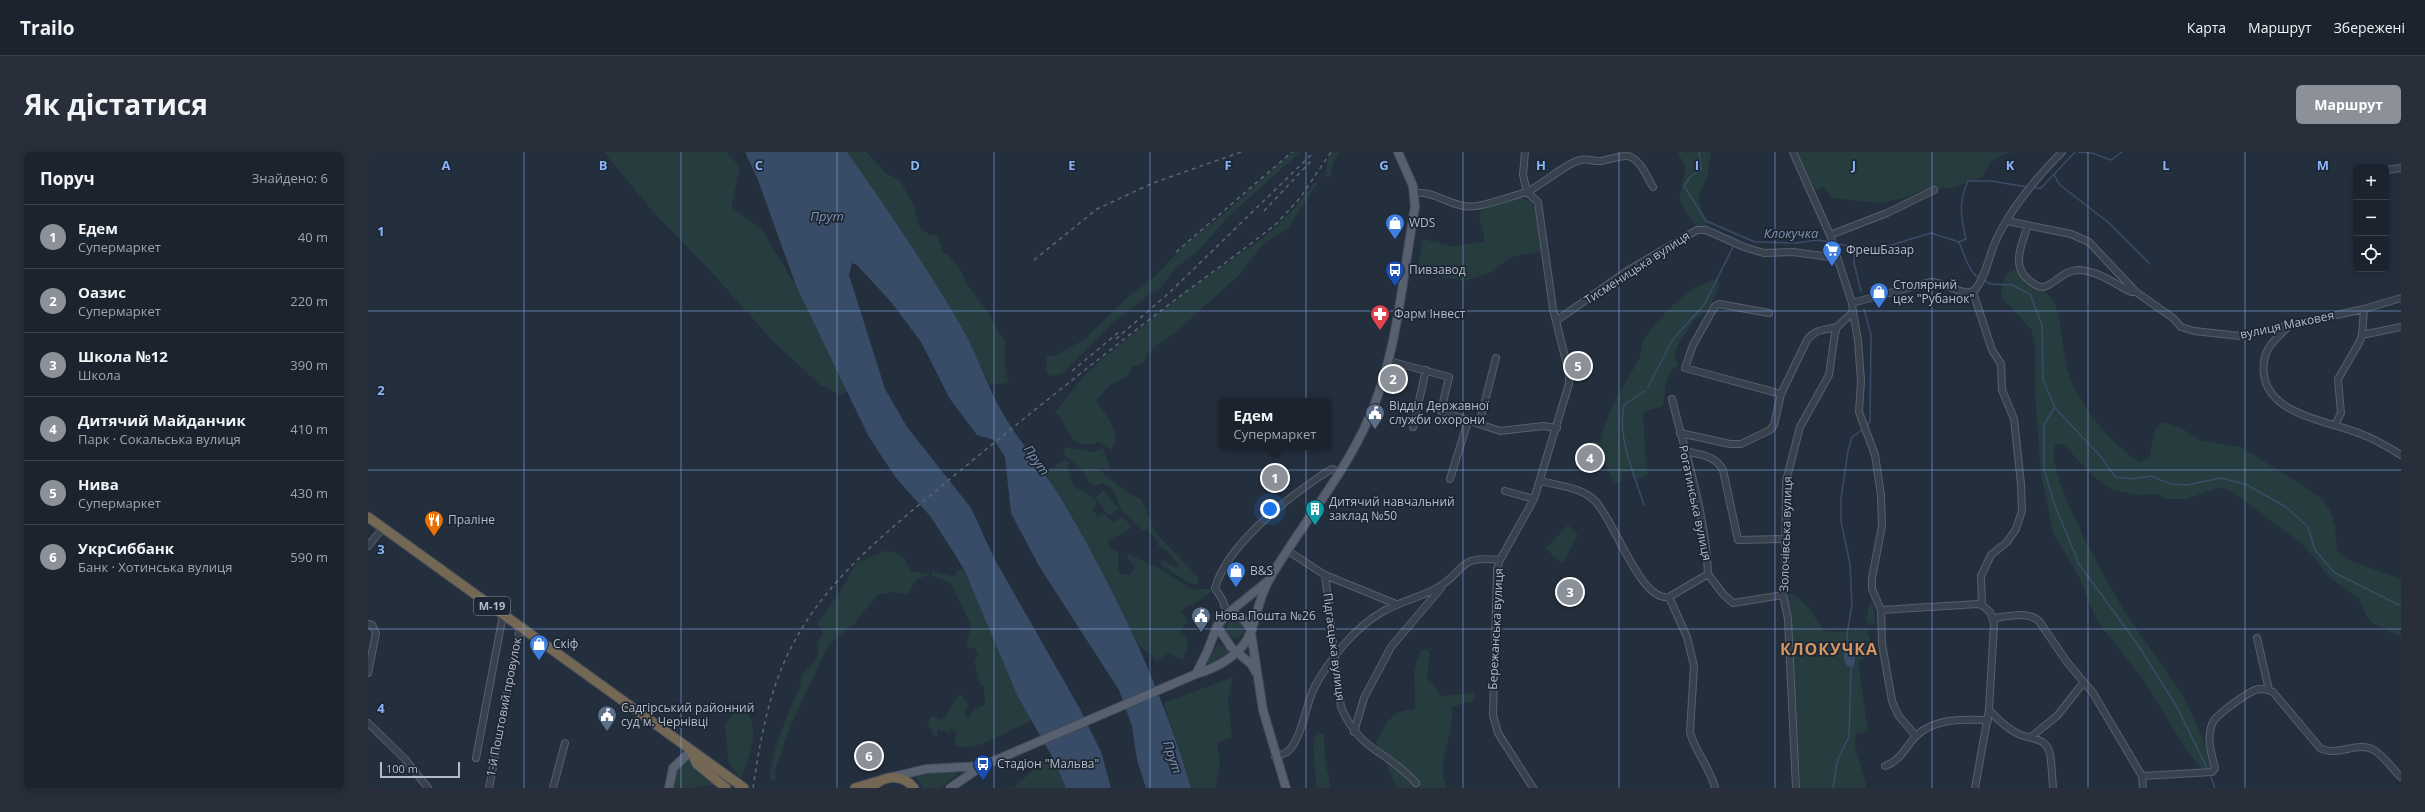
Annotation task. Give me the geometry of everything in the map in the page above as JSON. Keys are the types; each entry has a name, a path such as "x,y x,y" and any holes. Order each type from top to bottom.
{"highway":[{"name":"М-19","path":"368,517 744,788"},
{"name":"М-19","path":"691,751 697,764 726,788"},
{"path":"854,788 891,777 903,779 914,788"},
{"path":"872,788 881,780"}],"main road":[{"path":"950,788 982,766 1196,674 1210,670 1237,652 1251,631 1269,580 1339,472 1368,420 1389,361 1415,207 1413,186 1398,152"},
{"path":"1196,674 1208,650 1217,626 1228,613 1269,580"},
{"path":"1228,613 1242,618 1251,631 1256,673 1275,756 1286,788"},
{"path":"1217,626 1226,641 1251,664 1256,673"},
{"path":"669,788 670,777 679,761 691,751"},
{"path":"891,777 926,769 982,766"}],"street":[{"path":"1525,152 1523,175 1527,192"},
{"path":"1793,152 1830,235 1852,303 1858,340 1861,381 1859,412 1875,455 1881,495 1882,526 1872,578 1875,600 1881,610 1882,644 1892,701 1898,715 1916,736"},
{"path":"1972,292 1981,279 1998,236 2007,221 2031,184 2062,152"},
{"path":"1414,193 1430,193 1464,206 1473,206 1527,192 1541,186 1579,160 1587,159 1600,161 1626,156 1632,157 1637,162 1654,187"},
{"path":"2389,170 2401,168"},
{"path":"1830,235 1887,213 1934,190"},
{"name":"Бережанська вулиця","path":"1527,192 1538,202 1547,276 1569,373 1569,384 1541,481 1534,499 1500,560 1497,569 1494,634 1493,714 1498,733 1533,788"},
{"name":"вулиця Маковея","path":"2007,221 2071,234 2089,242 2136,292 2173,318 2181,327 2194,331 2240,336 2364,309 2401,298"},
{"path":"2028,225 2019,254 2018,267 2026,278 2038,286 2045,286 2063,274 2077,270 2093,272 2131,292 2136,292"},
{"name":"Тисменицька вулиця","path":"1556,321 1627,271 1696,230 1706,230 1744,247 1764,253 1793,252 1837,258"},
{"path":"1852,303 1938,281 1964,292 1972,292"},
{"path":"1972,292 1992,350 2002,371 2002,390 2014,419 2021,484 2022,512 2016,529 2006,542 1991,555 1981,576 1982,605 1993,618 1988,720 1975,788"},
{"path":"1769,313 1719,304 1715,306 1693,345 1685,368 1781,394"},
{"path":"2335,425 2341,413 2338,379 2362,335 2364,309"},
{"path":"1838,327 1853,312"},
{"path":"2288,326 2267,348 2264,355 2265,378 2269,389 2278,401 2291,409 2374,440 2401,456"},
{"name":"Рогатинська вулиця","path":"1680,433 1730,444 1741,444 1770,430 1774,425 1781,394 1812,333 1838,327"},
{"name":"Золочівська вулиця","path":"1796,788 1788,619 1783,595 1785,578 1786,481 1800,427 1829,375 1835,333 1838,327"},
{"path":"2362,335 2401,327"},
{"path":"1479,424 1496,358"},
{"path":"1389,361 1449,376 1441,411 1500,431 1543,426 1556,428"},
{"path":"1413,427 1426,370"},
{"name":"Рогатинська вулиця","path":"1672,399 1708,554 1708,574"},
{"path":"1450,479 1468,421"},
{"path":"1685,452 1708,456 1719,464 1723,470 1738,540 1786,539"},
{"path":"1228,613 1215,588 1224,567 1242,545 1287,499 1328,471 1332,469 1339,472"},
{"path":"1541,481 1578,491 1595,500 1616,532 1643,582 1658,595 1669,597 1708,574 1723,594 1733,603 1783,595"},
{"path":"1505,491 1534,499"},
{"path":"368,546 383,528"},
{"path":"1288,551 1325,575 1396,604"},
{"path":"1354,732 1364,698 1391,647 1444,584 1467,561 1476,558 1500,560"},
{"name":"Підгаєцька вулиця","path":"1325,575 1341,707 1354,732 1374,751 1407,773 1416,783"},
{"path":"1275,756 1286,752 1293,745 1311,694 1320,676 1356,632 1381,612 1396,604 1429,592 1444,584"},
{"path":"1669,597 1687,637 1694,666 1690,732 1692,741 1712,776 1715,788"},
{"path":"1881,610 1982,605"},
{"path":"476,758 503,615"},
{"path":"1993,618 2018,615 2033,616 2039,621 2084,682 2142,776 2143,788"},
{"path":"368,624 372,625 376,633 368,673"},
{"name":"1-й Поштовий провулок","path":"489,788 520,627"},
{"path":"2257,638 2269,690 2320,748 2331,751 2364,747 2372,749 2380,754 2401,777"},
{"path":"2032,737 2057,716 2084,682"},
{"path":"2142,776 2209,773 2215,768 2209,741 2213,721 2218,715 2254,691 2269,690"},
{"path":"1989,710 2007,727 2021,735 2041,740 2050,754 2053,788"},
{"path":"1885,766 1898,760 1916,736 1947,721 1962,719 1988,720"},
{"path":"368,723 405,759 428,788"},
{"path":"553,788 564,743"}],"green space":[{"path":"604,152 726,152 740,167 731,207 762,230 797,288 847,391 841,395 820,385 772,340 707,267 654,213"},
{"path":"847,152 866,152 887,174 900,180 914,207 919,226 930,236 937,234 943,253 948,255 960,269 966,282 986,310 1005,342 1005,370 1009,383 990,385 962,328 927,271"},
{"path":"1292,152 1300,152 1229,216 1199,250 1176,268 1158,291 1151,293 1114,322 1062,374 1050,376 1046,371 1047,356 1055,356 1085,339 1128,297 1155,276 1184,246 1225,213"},
{"path":"1341,152 1334,161 1330,176 1325,177 1329,153"},
{"path":"1678,152 1711,152 1707,177 1699,196 1699,202 1707,224 1705,227 1697,226 1683,208 1679,198 1686,169"},
{"path":"1797,152 2009,152 1991,161 1982,177 1955,187 1922,190 1901,199 1880,203 1832,198 1823,187 1815,190"},
{"path":"1315,182 1317,184 1288,228 1264,243 1239,275 1176,332 1158,344 1146,355 1145,362 1132,367 1128,376 1111,384 1096,400 1112,424 1114,430 1115,437 1111,450 1099,442 1081,444 1071,437 1055,412 1085,375 1101,360 1185,292 1266,236 1293,210"},
{"path":"1519,198 1530,201 1536,211 1543,251 1511,257 1492,272 1464,281 1418,272 1422,239 1454,247 1485,241 1479,215 1482,208"},
{"path":"2014,269 2037,285 2053,300 2059,320 2067,368 2071,381 2086,408 2096,421 2117,444 2129,454 2140,462 2149,458 2156,427 2163,422 2183,429 2199,440 2241,447 2322,499 2330,511 2335,525 2337,551 2346,559 2401,579 2401,637 2374,624 2367,617 2359,599 2329,577 2304,545 2231,491 2223,488 2215,489 2186,499 2166,499 2157,494 2136,495 2112,490 2094,477 2062,443 2056,444 2054,457 2058,476 2079,527 2092,554 2125,612 2188,706 2202,737 2212,771 2205,773 2187,751 2146,683 2097,621 2077,573 2053,533 2041,475 2035,394 2035,342 2031,329 2003,299 2001,290 2006,275"},
{"path":"1716,279 1720,284 1708,310 1695,319 1680,341 1674,354 1678,365 1673,369 1668,378 1663,406 1643,412 1646,465 1648,475 1636,479 1632,471 1622,473 1622,482 1614,482 1605,464 1593,465 1583,460 1589,442 1601,442 1609,413 1639,360 1642,342 1649,332 1665,313 1685,295 1705,282"},
{"path":"1066,447 1092,452 1103,448 1110,467 1108,470 1100,467 1098,469 1124,490 1141,499 1156,533 1198,577 1199,583 1196,585 1186,581 1160,564 1162,560 1177,568 1178,563 1166,550 1158,546 1159,542 1147,529 1142,530 1121,510 1113,489 1103,483 1094,486 1086,478 1080,468 1064,453 1063,450"},
{"path":"1064,460 1068,462 1069,476 1073,484 1095,500 1097,504 1092,509 1098,517 1103,513 1113,522 1123,517 1131,526 1127,531 1107,541 1111,548 1118,552 1118,569 1121,574 1130,575 1135,567 1127,556 1128,554 1156,567 1192,589 1209,589 1212,591 1192,606 1190,604 1181,611 1188,621 1180,633 1187,637 1188,650 1185,650 1185,657 1182,660 1169,653 1157,661 1138,644 1081,535 1045,473"},
{"path":"1104,490 1119,509 1109,516 1095,498"},
{"path":"1568,525 1578,535 1563,563 1545,549"},
{"path":"885,551 895,552 901,556 907,562 911,571 931,574 917,579 908,594 893,592 877,595 854,624 835,639 827,648 789,729 775,771 776,781 770,779 770,771 776,746 800,686 802,676 819,654 817,648 820,637 823,635 822,628 817,624 844,586 856,563"},
{"path":"964,569 1017,695 1032,720 982,744 966,748 954,745 957,733 951,728 950,733 938,729 937,736 933,735 931,728 927,726 931,716 941,720 947,714 957,697 961,695 969,705 964,713 968,718 975,709 985,705 984,686 980,685 974,661 978,655 975,648 966,647 971,625 950,582 932,576 932,571 955,577 957,570"},
{"path":"1788,594 1795,595 1808,607 1824,631 1839,632 1866,628 1874,652 1858,662 1868,731 1856,734 1855,746 1867,788 1800,788 1788,643"},
{"path":"1873,603 1876,623 1868,623 1867,618 1869,604"},
{"path":"1231,620 1239,620 1244,625 1242,636 1239,638 1231,638 1226,633 1226,625"},
{"path":"1220,644 1230,651 1208,666 1207,663 1217,645"},
{"path":"1421,649 1428,650 1430,655 1427,679 1434,684 1440,696 1474,693 1474,701 1451,707 1451,728 1443,766 1443,777 1447,788 1397,788 1376,742 1386,724 1395,715 1407,710 1415,709 1414,670"},
{"path":"1233,677 1228,699 1232,738 1217,742 1220,764 1215,788 1191,788 1164,703"},
{"path":"741,706 750,718 753,740 744,773 740,778 729,764 725,725 735,708"},
{"path":"1318,733 1324,734 1325,762 1331,788 1316,788 1313,739"},
{"path":"1048,758 1054,760 1066,788 1008,788 1014,787"},
{"path":"689,760 718,784 695,788 674,788 678,767"},
{"path":"957,771 957,775 940,788 923,788 914,775"}],"water":[{"name":"Прут","path":"745,152 847,152 906,238 948,304 967,336 991,391 1002,412 1056,491 1083,536 1119,606 1152,677 1191,788 1146,788 1137,760 1132,726 1119,690 1039,566 1011,513 1005,457 994,440 977,435 950,399 921,342 892,303 857,265 852,263 849,275 885,389 907,427 971,508 994,558 1080,709 1101,752 1111,788 1066,788 1054,760 1017,695 964,569 931,517 896,478 869,437 797,288 758,180"},
{"path":"1851,642 1856,647 1854,667 1847,666 1844,660 1843,646"}],"waterway":[{"name":"Клокучка","path":"1699,152 1701,169 1690,177 1684,186 1706,221 1755,242 1797,243 1817,240 1830,242"},
{"name":"Клокучка","path":"2032,188 2041,188 2075,152"},
{"name":"Клокучка","path":"2078,152 2092,153 2111,160 2122,152"},
{"path":"2054,175 2060,185 2109,223 2150,264"},
{"name":"Клокучка","path":"1834,243 1871,251 1931,233 1959,242 1966,239 1961,210 1963,196 1968,181 1991,181 2027,187"},
{"path":"1959,242 1972,272 1979,278"},
{"path":"1648,387 1673,339 1704,305 1733,247"},
{"path":"1855,247 1854,263 1861,291"},
{"path":"1983,280 1991,284 2012,285 2030,294 2042,325 2043,380 2055,408 2102,458 2115,477 2132,479 2151,476 2170,484 2187,485 2221,478 2245,484 2286,507 2308,527 2315,550 2335,573 2401,606"},
{"path":"1864,309 1871,335 1870,422 1866,427"},
{"path":"1644,505 1631,468 1625,443 1622,418 1624,405 1645,391"},
{"path":"2054,408 2044,425 2044,468 2054,503 2079,564 2138,645 2177,707 2208,770"},
{"path":"1848,643 1847,635 1852,604 1850,564 1841,521 1841,499 1848,451 1852,437 1863,429"},
{"path":"1833,788 1837,762 1849,736 1851,667"},
{"path":"2210,775 2215,788"}],"railway":[{"path":"1034,260 1097,209 1153,183 1241,152"},
{"path":"1176,252 1292,152"},
{"path":"1116,339 1169,293 1314,152"},
{"path":"753,788 766,716 771,697 784,663 807,621 824,597 843,575 884,535 950,479 1159,312 1277,223 1300,198 1331,152"},
{"path":"1264,211 1311,161"},
{"path":"1072,371 1119,332"}],"place":[{"name":"WDS","path":"1395,240"},
{"name":"ФрешБазар","path":"1832,267"},
{"name":"Пивзавод","path":"1395,287"},
{"name":"Столярний цех \"Рубанок\"","path":"1879,309"},
{"name":"Фарм Інвест","path":"1380,331"},
{"name":"Нива","path":"1578,366"},
{"name":"Оазис","path":"1393,379"},
{"name":"Відділ Державної служби охорони","path":"1375,430"},
{"name":"Дитячий Майданчик","path":"1590,458"},
{"name":"Едем","path":"1275,478"},
{"name":"Дитячий навчальний заклад №50","path":"1315,526"},
{"name":"Праліне","path":"434,537"},
{"name":"B&S","path":"1236,588"},
{"name":"Школа №12","path":"1570,592"},
{"name":"Нова Пошта №26","path":"1201,633"},
{"name":"Скіф","path":"539,661"},
{"name":"Садгірський районний суд м. Чернівці","path":"607,732"},
{"name":"УкрСиббанк","path":"869,756"},
{"name":"Стадіон \"Мальва\"","path":"983,781"}],"district":[{"name":"КЛОКУЧКА","path":"1829,649"}]}
